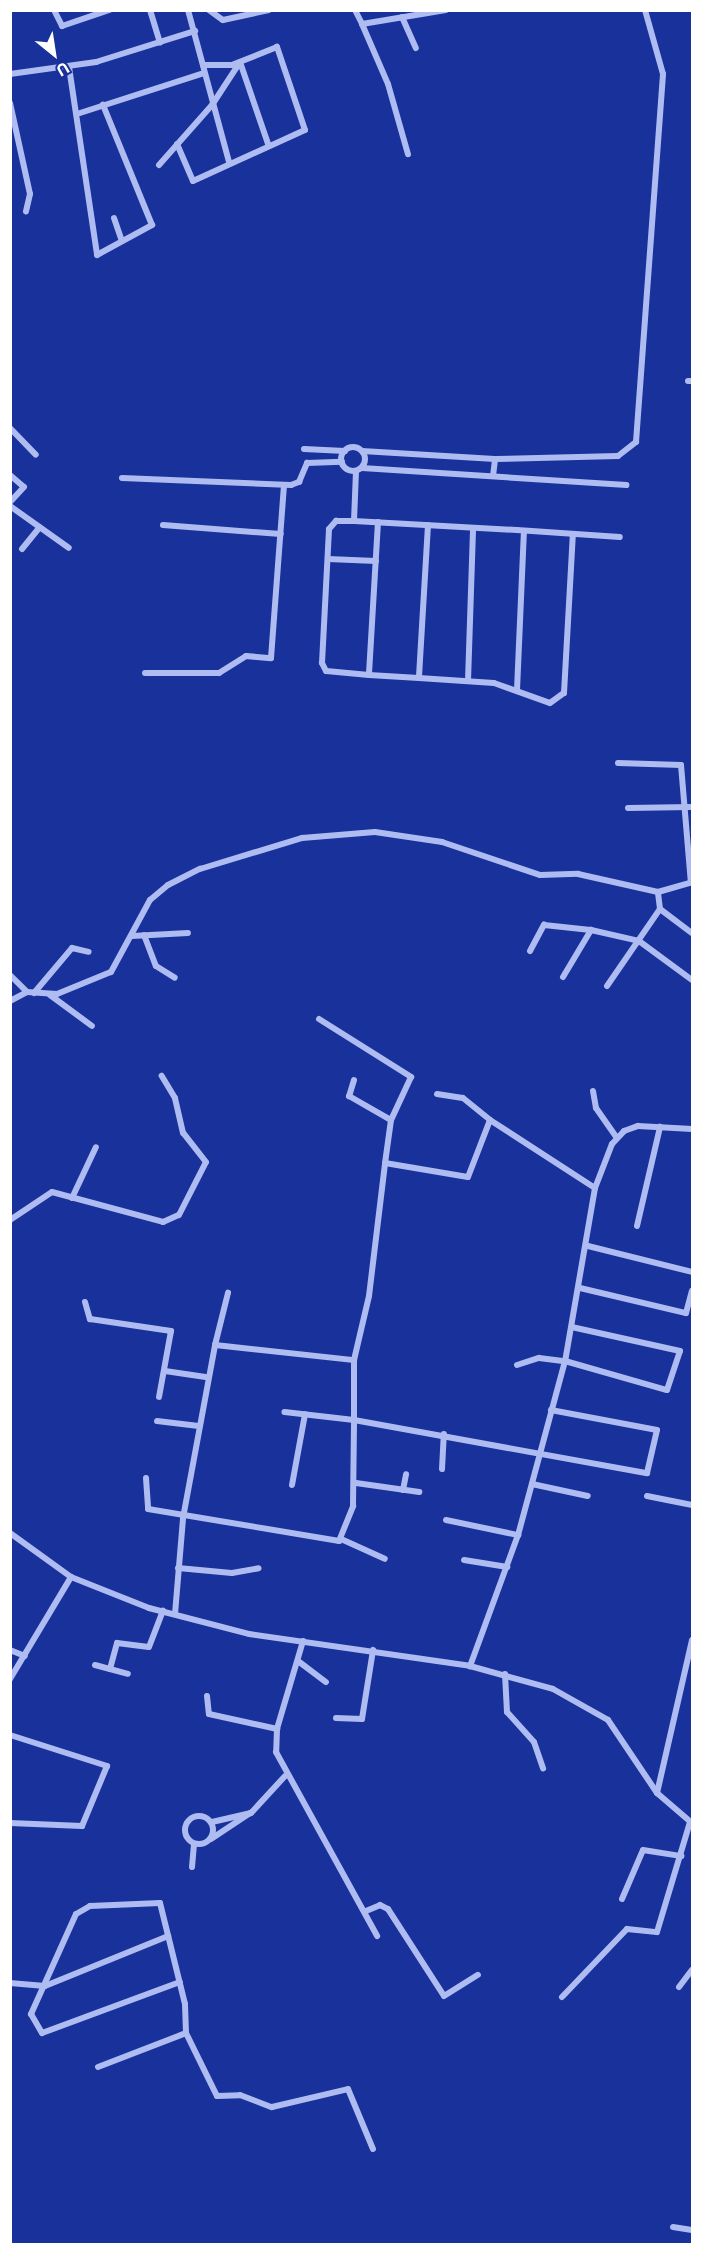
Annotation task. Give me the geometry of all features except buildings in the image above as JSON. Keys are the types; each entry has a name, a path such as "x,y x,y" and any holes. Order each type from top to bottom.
{"street":[{"path":"54,10 62,26 109,10"},
{"path":"150,10 160,42"},
{"path":"188,10 229,162"},
{"path":"210,10 223,20 269,10"},
{"path":"355,10 388,84 408,154"},
{"path":"362,24 446,10"},
{"path":"304,449 495,459 618,456 636,442 663,74 645,10"},
{"path":"402,17 416,48"},
{"path":"10,74 69,67 195,32"},
{"path":"177,144 193,181 305,127 279,49 270,48 240,62 203,65"},
{"path":"159,165 212,105 240,62"},
{"path":"240,62 268,144"},
{"path":"69,67 80,113"},
{"path":"103,105 152,225 93,253 72,115 80,113 103,105 204,73"},
{"path":"10,103 30,194 26,212"},
{"path":"114,218 122,241"},
{"path":"10,428 36,455"},
{"path":"342,462 345,451"},
{"path":"354,521 362,451"},
{"path":"493,476 495,459"},
{"path":"122,478 284,485 299,482 307,463 342,462 359,469 626,485"},
{"path":"10,475 24,487 10,504 69,548"},
{"path":"145,673 219,674 246,656 271,658 284,485"},
{"path":"573,534 564,693 550,703 517,690 468,681 369,675 323,668 331,524 354,521 378,522 473,528 524,531 573,534 620,537"},
{"path":"369,675 378,522"},
{"path":"163,525 281,534"},
{"path":"419,678 428,525"},
{"path":"22,549 40,527"},
{"path":"468,681 473,528"},
{"path":"517,690 524,531"},
{"path":"328,559 376,561"},
{"path":"50,995 106,975 132,936 150,900 168,885 236,856 323,836 375,832 442,842 540,875 578,874 658,891 692,883 681,765 618,763"},
{"path":"628,808 693,807"},
{"path":"607,986 660,909 658,891"},
{"path":"660,909 693,933"},
{"path":"530,951 544,925 591,930 639,941 693,980"},
{"path":"563,977 591,930"},
{"path":"132,936 189,933"},
{"path":"144,935 156,966 175,978"},
{"path":"10,1001 30,992 72,948 89,952"},
{"path":"10,975 30,992 50,995 92,1026"},
{"path":"319,1019 411,1077 391,1120 369,1296 354,1360 356,1483 341,1539"},
{"path":"10,1220 47,1192 163,1222 179,1215 206,1162 183,1133 175,1098 162,1076"},
{"path":"354,1080 349,1096 391,1120"},
{"path":"593,1091 596,1108 616,1137"},
{"path":"437,1094 466,1100 490,1120 595,1188"},
{"path":"385,1163 468,1177 490,1120"},
{"path":"638,1226 660,1127"},
{"path":"470,1666 518,1535 565,1361 588,1246 595,1188 616,1137 629,1128 693,1129"},
{"path":"72,1198 96,1147"},
{"path":"588,1246 693,1272"},
{"path":"580,1288 686,1313 693,1291"},
{"path":"176,1614 183,1518 206,1377 228,1293"},
{"path":"85,1302 90,1319 169,1329 165,1371 159,1397"},
{"path":"517,1365 539,1358 565,1361 667,1390 680,1351 572,1327"},
{"path":"215,1345 354,1360"},
{"path":"165,1371 206,1377"},
{"path":"284,1412 354,1420 541,1450 647,1473 657,1430 551,1410"},
{"path":"292,1485 305,1414"},
{"path":"157,1421 199,1426"},
{"path":"442,1469 444,1434"},
{"path":"403,1490 406,1474"},
{"path":"146,1478 146,1507 183,1518 324,1542 341,1539 386,1559"},
{"path":"356,1483 419,1492"},
{"path":"531,1484 588,1496"},
{"path":"647,1496 693,1505"},
{"path":"446,1520 518,1535"},
{"path":"10,1533 71,1577 163,1611 303,1641 373,1650 505,1674 553,1689 600,1713 657,1793 691,1823 657,1932 627,1929 562,1997"},
{"path":"464,1560 507,1567"},
{"path":"178,1569 232,1574 259,1568"},
{"path":"10,1679 26,1656 71,1577"},
{"path":"110,1670 117,1643 150,1646 163,1611"},
{"path":"657,1793 693,1640"},
{"path":"303,1641 277,1729 276,1752 285,1776 366,1911 377,1936"},
{"path":"10,1650 26,1656"},
{"path":"336,1718 362,1719 373,1650"},
{"path":"298,1662 326,1682"},
{"path":"95,1665 128,1674"},
{"path":"505,1674 507,1712 534,1742 543,1767"},
{"path":"207,1696 209,1714 277,1729"},
{"path":"10,1735 107,1766 82,1826 10,1823"},
{"path":"194,1844 211,1839 251,1813 285,1776"},
{"path":"194,1844 187,1838 187,1821 195,1816 212,1821 251,1813"},
{"path":"211,1839 212,1821"},
{"path":"192,1867 194,1844"},
{"path":"622,1899 643,1850 682,1856"},
{"path":"180,1982 48,2034 31,2019 72,1918 84,1908 157,1902 180,1982 186,2033 217,2096 240,2095 272,2107 348,2089 373,2149"},
{"path":"366,1911 381,1905 388,1909 444,1996 478,1975"},
{"path":"10,1983 45,1986 168,1936"},
{"path":"679,1987 693,1970"},
{"path":"98,2067 186,2033"},
{"path":"673,2227 693,2230"}]}
